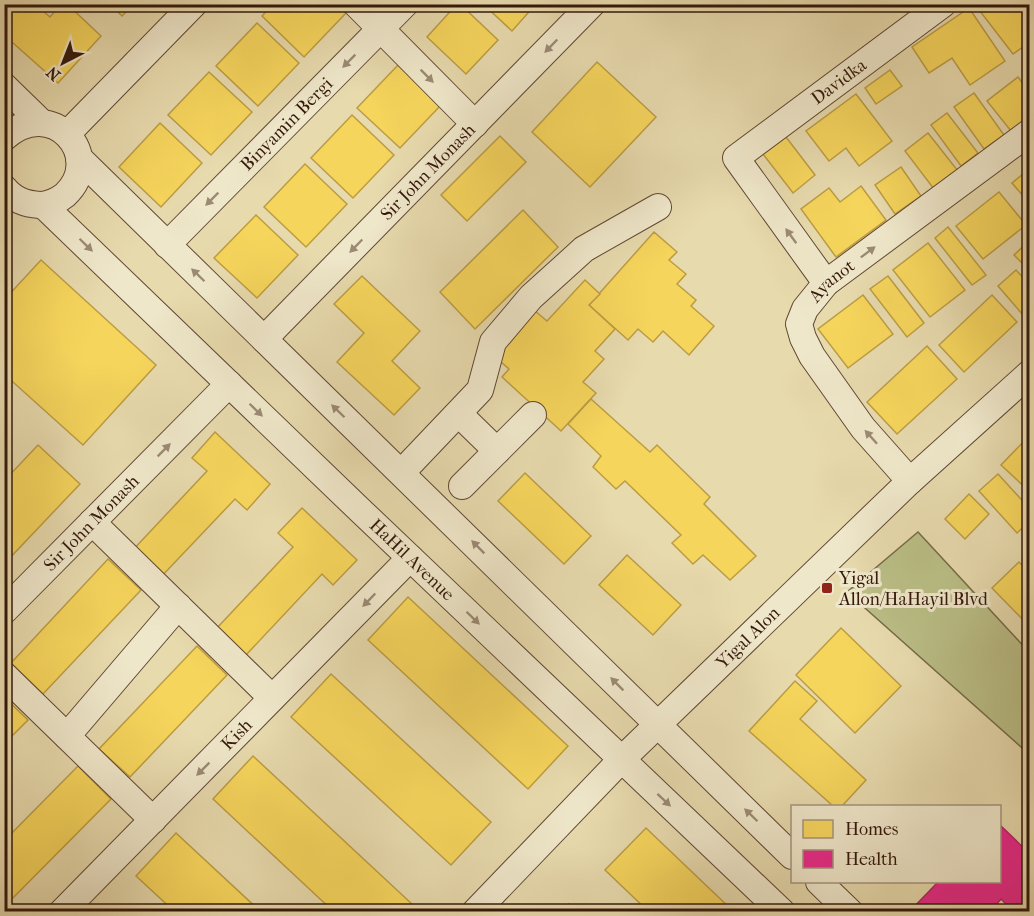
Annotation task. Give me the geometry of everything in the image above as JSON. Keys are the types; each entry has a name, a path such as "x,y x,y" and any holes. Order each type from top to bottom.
{"street":[{"path":"67,134 194,4"},
{"path":"356,4 475,124"},
{"name":"Binyamin Bergi","path":"166,244 405,4"},
{"name":"Sir John Monash","path":"264,339 592,4"},
{"name":"Davidka","path":"826,283 735,158 929,8"},
{"path":"4,86 41,122"},
{"path":"4,138 15,128 41,122 58,127 67,134 77,149 79,158 75,182 61,198 43,205 23,203 7,196"},
{"name":"Ayanot","path":"910,481 862,428 812,356 798,324 805,309 826,283 1029,132"},
{"path":"79,158 791,855"},
{"name":"HaHil Avenue","path":"43,205 782,912"},
{"path":"402,472 480,390 493,342 531,297 584,249 658,207"},
{"name":"Yigal Alon","path":"475,912 621,760 910,481 1029,374"},
{"name":"Sir John Monash","path":"4,611 229,384"},
{"path":"459,414 497,451"},
{"path":"462,486 532,415"},
{"path":"92,522 273,698"},
{"name":"Kish","path":"62,912 410,558"},
{"path":"67,736 178,606"},
{"path":"4,675 153,820"},
{"path":"820,883 850,912"}],"green space":[{"path":"918,532 1029,652 1029,754 847,592"}],"building: Homes":[{"path":"4,4 35,4 50,17 61,4 67,4 101,36 58,83 4,35"},
{"path":"110,4 134,4 122,16"},
{"path":"273,4 336,4 346,13 304,57 262,16"},
{"path":"457,4 460,4 498,40 466,74 427,37"},
{"path":"483,4 536,4 512,31"},
{"path":"979,4 1030,4 1030,42 1013,54 976,6"},
{"path":"969,8 1005,61 970,85 952,58 929,73 912,47"},
{"path":"257,23 299,63 258,106 216,66"},
{"path":"597,62 656,117 590,187 532,132"},
{"path":"398,65 441,105 400,148 357,108"},
{"path":"890,70 902,86 876,104 865,88"},
{"path":"209,72 252,112 211,155 168,115"},
{"path":"1018,77 1030,93 1030,117 1011,131 987,101"},
{"path":"974,93 1004,135 984,149 954,107"},
{"path":"856,94 892,141 859,166 846,148 829,161 806,131"},
{"path":"947,113 978,153 961,166 931,125"},
{"path":"352,115 394,155 353,198 311,158"},
{"path":"160,123 202,163 161,207 119,167"},
{"path":"928,133 958,171 934,189 905,151"},
{"path":"500,136 526,162 467,221 441,195"},
{"path":"786,137 815,175 793,193 763,154"},
{"path":"305,164 347,204 306,247 264,207"},
{"path":"901,167 921,196 895,214 875,185"},
{"path":"1030,168 1030,204 1012,183"},
{"path":"861,186 886,220 836,257 801,209 829,188 840,202"},
{"path":"999,192 1026,225 983,259 956,226"},
{"path":"523,210 558,247 475,329 440,292"},
{"path":"256,215 298,255 257,298 214,258"},
{"path":"948,227 986,275 972,285 935,238"},
{"path":"654,232 677,252 669,260 686,274 677,284 696,300 691,306 714,326 689,355 663,331 653,342 638,329 628,340 589,305"},
{"path":"1030,240 1030,271 1014,255"},
{"path":"928,243 965,290 930,317 893,270"},
{"path":"41,260 156,365 83,445 4,374 4,300"},
{"path":"1016,270 1030,285 1030,309 1023,315 998,286"},
{"path":"362,276 420,331 392,361 420,388 394,415 337,362 364,333 334,304"},
{"path":"888,276 924,323 907,337 870,289"},
{"path":"585,280 600,294 589,305 615,329 595,351 604,359 583,382 596,393 561,431 502,377 509,369 494,356 535,311 547,321"},
{"path":"863,295 893,334 848,368 818,329"},
{"path":"992,295 1017,322 964,372 939,345"},
{"path":"927,346 957,379 897,434 867,402"},
{"path":"591,399 650,452 657,445 710,497 704,504 756,556 730,580 703,555 693,564 672,543 681,535 625,481 616,489 593,467 601,456 568,424"},
{"path":"215,432 270,484 247,510 235,499 159,579 131,552 207,471 192,458"},
{"path":"1030,435 1030,492 1001,465"},
{"path":"38,445 80,484 4,564 4,481"},
{"path":"525,473 591,536 564,564 498,501"},
{"path":"998,474 1030,509 1030,521 1017,533 979,491"},
{"path":"969,494 989,514 965,539 945,519"},
{"path":"302,508 357,560 333,585 322,574 246,655 217,628 293,547 278,533"},
{"path":"627,555 681,605 653,635 599,585"},
{"path":"108,559 141,590 43,694 11,663"},
{"path":"1019,562 1030,573 1030,623 1028,625 992,588"},
{"path":"408,597 568,746 528,789 368,640"},
{"path":"841,628 901,686 855,733 796,675"},
{"path":"197,646 227,675 130,777 99,749"},
{"path":"331,674 491,822 451,865 291,717"},
{"path":"795,681 817,701 800,719 866,780 843,805 832,805 749,731"},
{"path":"4,697 28,720 4,744"},
{"path":"253,756 413,905 407,912 334,912 213,799"},
{"path":"78,766 111,799 5,906 4,841"},
{"path":"646,828 734,912 649,912 605,870"},
{"path":"176,833 261,912 175,912 136,876"},
{"path":"569,904 577,912 563,912"}],"building: Health":[{"path":"1001,826 1030,854 1030,912 1014,912 1001,899 990,912 909,912 937,883 1001,883"}],"place":[{"name":"Yigal Allon/HaHayil Blvd","path":"827,588"}]}
